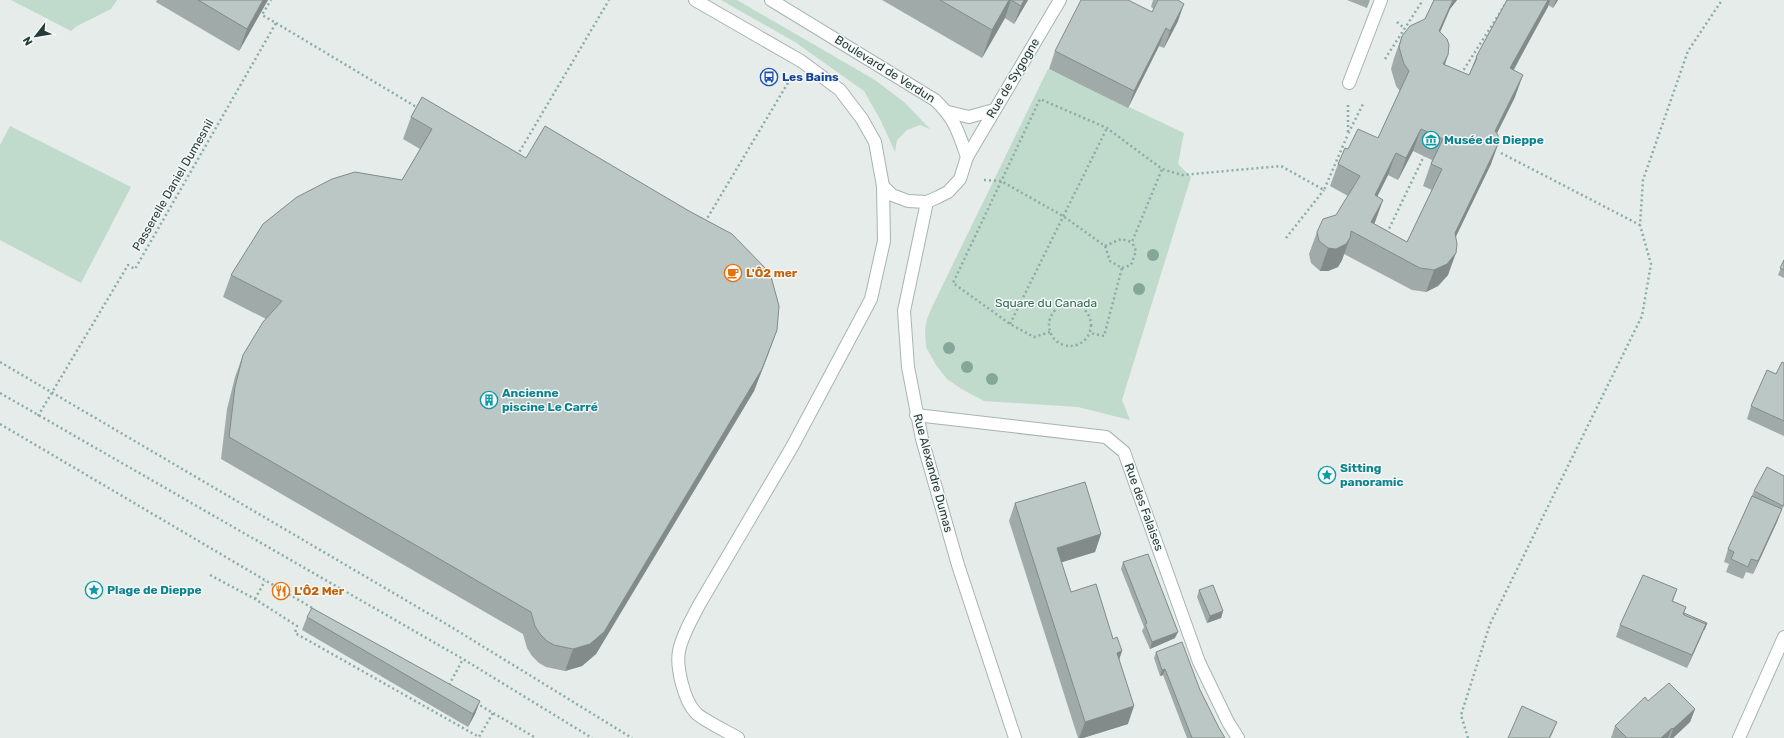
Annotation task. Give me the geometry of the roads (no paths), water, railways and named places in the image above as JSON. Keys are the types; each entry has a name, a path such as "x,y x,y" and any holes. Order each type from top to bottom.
{"street":[{"path":"695,0 801,61 840,90 862,119 875,142 882,186 884,241 871,298 792,447 699,605 679,651 684,692 696,712 738,738"},
{"name":"Boulevard de Verdun","path":"771,0 820,28 935,100 948,112 957,126 967,157"},
{"name":"Rue de Sygogne","path":"967,157 1060,0"},
{"path":"1349,83 1381,0"},
{"path":"948,112 969,117 994,110"},
{"path":"882,186 892,195 908,201 927,202 948,192 960,179 967,157"},
{"name":"Rue Alexandre Dumas","path":"927,202 904,311 908,367 916,415 958,564 1015,738"},
{"name":"Rue des Falaises","path":"916,415 1106,437 1124,452 1199,662 1228,722 1238,738"},
{"path":"1739,738 1784,637"}],"place":[{"name":"Les Bains","path":"769,77"},
{"name":"Musée de Dieppe","path":"1431,140"},
{"name":"L'Ô2 mer","path":"733,273"},
{"name":"Ancienne piscine Le Carré","path":"489,400"},
{"name":"Sitting panoramic","path":"1327,475"},
{"name":"Plage de Dieppe","path":"94,590"},
{"name":"L'Ô2 Mer","path":"281,591"}],"park label":[{"name":"Square du Canada","path":"1046,303"}]}
